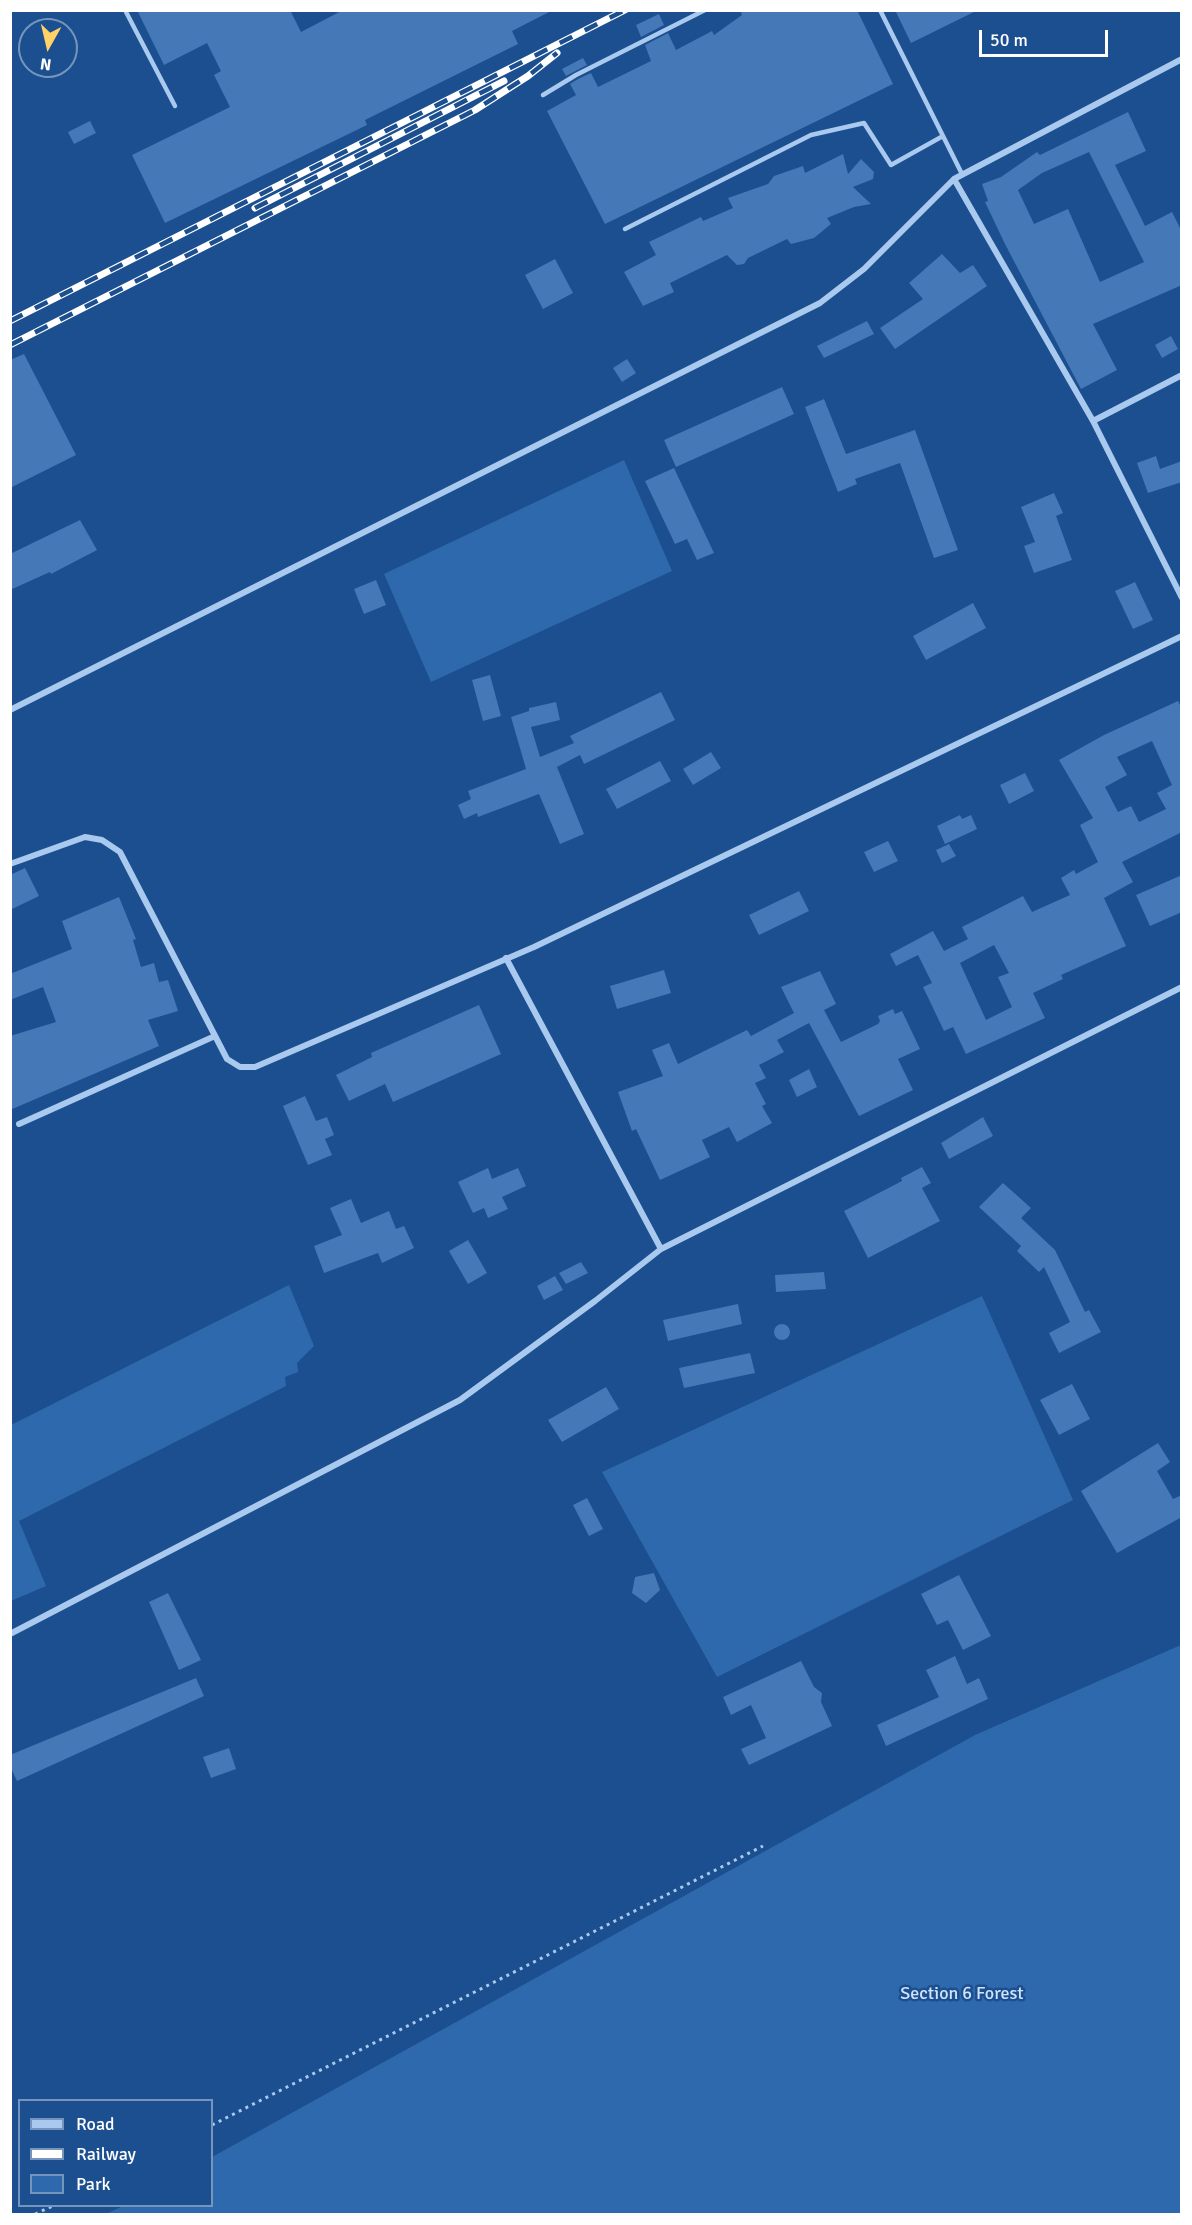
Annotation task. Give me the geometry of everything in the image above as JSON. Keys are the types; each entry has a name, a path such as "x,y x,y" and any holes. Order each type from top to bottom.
{"street":[{"path":"10,710 820,303 864,269 954,178 1182,59"},
{"path":"954,178 1092,422 1182,598"},
{"path":"1092,422 1182,375"},
{"path":"10,864 85,837 102,840 120,852 227,1059 240,1067 255,1067 506,958 1182,636"},
{"path":"506,958 661,1249"},
{"path":"10,1634 460,1400 661,1249 1182,987"},
{"path":"19,1124 215,1036"}],"lane":[{"path":"125,10 175,106"},
{"path":"543,95 576,75 705,10"},
{"path":"880,10 962,174"},
{"path":"625,230 811,135 864,123 891,165 943,136"}],"path":[{"path":"213,2124 763,1846"},
{"path":"35,2214 49,2207"}],"green space":[{"path":"624,460 672,571 431,682 384,574"},
{"path":"289,1285 314,1346 297,1363 298,1372 285,1377 286,1386 19,1521 46,1586 11,1601 11,1425"},
{"path":"982,1296 1073,1500 717,1677 602,1472"},
{"name":"Section 6 Forest","path":"1181,1645 1181,2214 106,2214 121,2207 213,2207 213,2156 975,1735"}],"building":[{"path":"137,10 290,10 301,32 343,10 553,10 512,31 518,44 365,120 367,125 165,223 132,155 230,107 214,75 221,71 207,43 164,65"},
{"path":"740,10 857,10 893,84 605,224 547,111 576,95 570,84 578,79 591,73 598,87 651,61 645,45 668,33 676,50 712,31 714,35 742,15"},
{"path":"895,10 978,10 911,43"},
{"path":"659,14 664,25 641,37 636,25"},
{"path":"583,58 587,65 566,76 562,69"},
{"path":"1128,112 1146,151 1115,165 1145,226 1172,212 1182,232 1182,285 1093,324 1117,370 1081,389 985,202 988,201 982,184 1001,177 1037,152 1040,155","holes":["1089,152 1144,262 1100,282 1068,209 1034,224 1018,190 1042,173"]},
{"path":"90,121 96,133 74,144 68,132"},
{"path":"843,154 848,174 861,159 874,172 873,179 853,187 871,204 854,207 827,218 831,224 814,238 791,244 787,239 748,258 744,264 737,265 727,255 670,283 674,292 643,306 624,272 656,255 649,242 701,217 703,221 733,208 728,198 768,184 774,176 803,166 805,173"},
{"path":"942,254 960,273 973,265 987,286 895,349 880,328 923,299 909,283"},
{"path":"555,259 573,293 543,309 525,275"},
{"path":"867,321 874,334 824,358 817,346"},
{"path":"1171,336 1178,349 1162,358 1155,345"},
{"path":"24,354 76,455 10,488 10,360"},
{"path":"627,359 636,373 622,382 613,368"},
{"path":"782,387 794,414 676,467 664,440"},
{"path":"824,399 846,454 915,430 958,550 934,558 900,463 855,479 857,484 838,492 805,407"},
{"path":"1156,456 1160,469 1182,461 1182,482 1148,493 1137,463"},
{"path":"674,468 714,553 697,560 687,539 675,544 645,481"},
{"path":"1054,493 1063,513 1056,516 1072,560 1034,573 1024,546 1035,542 1021,507"},
{"path":"80,520 97,550 51,574 50,572 10,590 10,554"},
{"path":"376,580 386,605 364,614 354,589"},
{"path":"1135,582 1153,620 1133,629 1115,591"},
{"path":"973,603 986,628 926,660 913,636"},
{"path":"490,675 501,716 483,721 472,680"},
{"path":"661,692 675,720 584,764 580,755 557,767 584,834 560,844 539,794 478,817 477,813 464,819 458,805 471,799 468,791 526,769 511,717 529,711 529,708 556,702 560,720 531,727 540,757 574,743 570,736"},
{"path":"1178,701 1182,709 1182,832 1122,862 1133,882 1104,898 1126,946 1061,975 1063,979 1033,993 1045,1018 966,1054 953,1027 944,1031 923,987 932,983 918,955 896,966 890,954 933,931 944,951 968,939 962,927 1023,896 1032,912 1070,895 1061,878 1074,870 1076,874 1098,862 1080,825 1093,818 1059,760 1104,735","holes":["1152,741 1172,785 1157,793 1166,809 1139,822 1131,806 1118,812 1105,787 1127,775 1117,757","994,945 1009,973 998,977 1012,1007 986,1020 960,963"]},
{"path":"711,752 721,768 693,785 683,769"},
{"path":"660,761 671,781 617,809 606,789"},
{"path":"1025,773 1034,791 1009,804 1000,785"},
{"path":"960,815 962,819 971,815 977,829 945,844 937,826"},
{"path":"888,841 898,861 874,872 864,852"},
{"path":"949,844 956,856 942,863 936,850"},
{"path":"25,868 39,896 10,910 10,875"},
{"path":"1182,875 1182,912 1150,926 1136,895"},
{"path":"799,891 809,911 759,935 749,915"},
{"path":"119,897 136,939 133,940 141,967 154,963 159,982 168,980 178,1011 148,1020 159,1046 10,1110 10,1036 56,1022 43,987 10,1000 10,974 72,949 62,921"},
{"path":"664,970 671,993 617,1009 610,986"},
{"path":"820,971 836,1004 824,1010 841,1042 878,1024 880,1021 878,1016 893,1009 895,1014 902,1011 920,1049 898,1059 913,1090 859,1116 809,1023 777,1040 784,1052 759,1065 766,1078 755,1083 766,1104 762,1106 772,1123 737,1142 729,1127 702,1140 710,1157 660,1180 636,1129 632,1131 618,1092 663,1076 652,1050 669,1043 678,1064 747,1030 751,1036 794,1013 781,987"},
{"path":"479,1005 501,1054 393,1102 385,1084 349,1101 336,1075 372,1057 371,1053"},
{"path":"809,1069 817,1087 797,1097 789,1080"},
{"path":"305,1096 316,1121 327,1117 334,1135 325,1139 332,1155 308,1165 283,1106"},
{"path":"983,1117 993,1136 949,1159 941,1143"},
{"path":"922,1167 931,1183 922,1188 940,1221 868,1258 844,1211 902,1181 901,1178"},
{"path":"488,1168 492,1179 518,1168 526,1186 502,1197 508,1209 488,1218 484,1208 473,1213 458,1182"},
{"path":"1003,1183 1031,1208 1021,1218 1055,1250 1085,1312 1089,1310 1101,1332 1059,1353 1049,1333 1070,1322 1044,1267 1039,1272 1017,1251 1021,1246 979,1207"},
{"path":"351,1199 361,1223 389,1211 396,1229 404,1226 414,1248 382,1263 378,1253 324,1273 314,1246 342,1235 330,1208"},
{"path":"468,1240 487,1273 468,1284 449,1251"},
{"path":"581,1262 588,1273 566,1284 559,1273"},
{"path":"824,1272 826,1289 776,1292 775,1275"},
{"path":"555,1276 563,1290 544,1300 537,1286"},
{"path":"738,1304 742,1324 668,1341 663,1320"},
{"path":"782,1324 790,1332 782,1340 774,1332"},
{"path":"750,1353 755,1373 684,1388 679,1368"},
{"path":"1072,1384 1090,1419 1059,1435 1040,1400"},
{"path":"606,1387 619,1409 562,1442 548,1420"},
{"path":"1158,1443 1170,1462 1157,1471 1173,1499 1182,1495 1182,1517 1117,1553 1081,1491"},
{"path":"587,1498 603,1529 589,1536 573,1505"},
{"path":"654,1573 660,1590 646,1603 632,1593 635,1577"},
{"path":"959,1575 991,1636 963,1650 948,1620 937,1625 921,1594"},
{"path":"168,1593 201,1660 179,1670 149,1602"},
{"path":"955,1656 967,1684 979,1678 988,1699 886,1746 877,1725 939,1697 926,1670"},
{"path":"801,1661 814,1687 822,1693 821,1702 832,1726 749,1765 741,1749 766,1738 751,1705 731,1715 723,1697"},
{"path":"196,1678 204,1696 17,1781 10,1766 10,1755"},
{"path":"229,1748 236,1769 211,1778 203,1757"}],"railway":[{"path":"10,321 625,10"},
{"path":"10,345 475,110 528,76 557,53"},
{"path":"255,208 504,81"}]}
